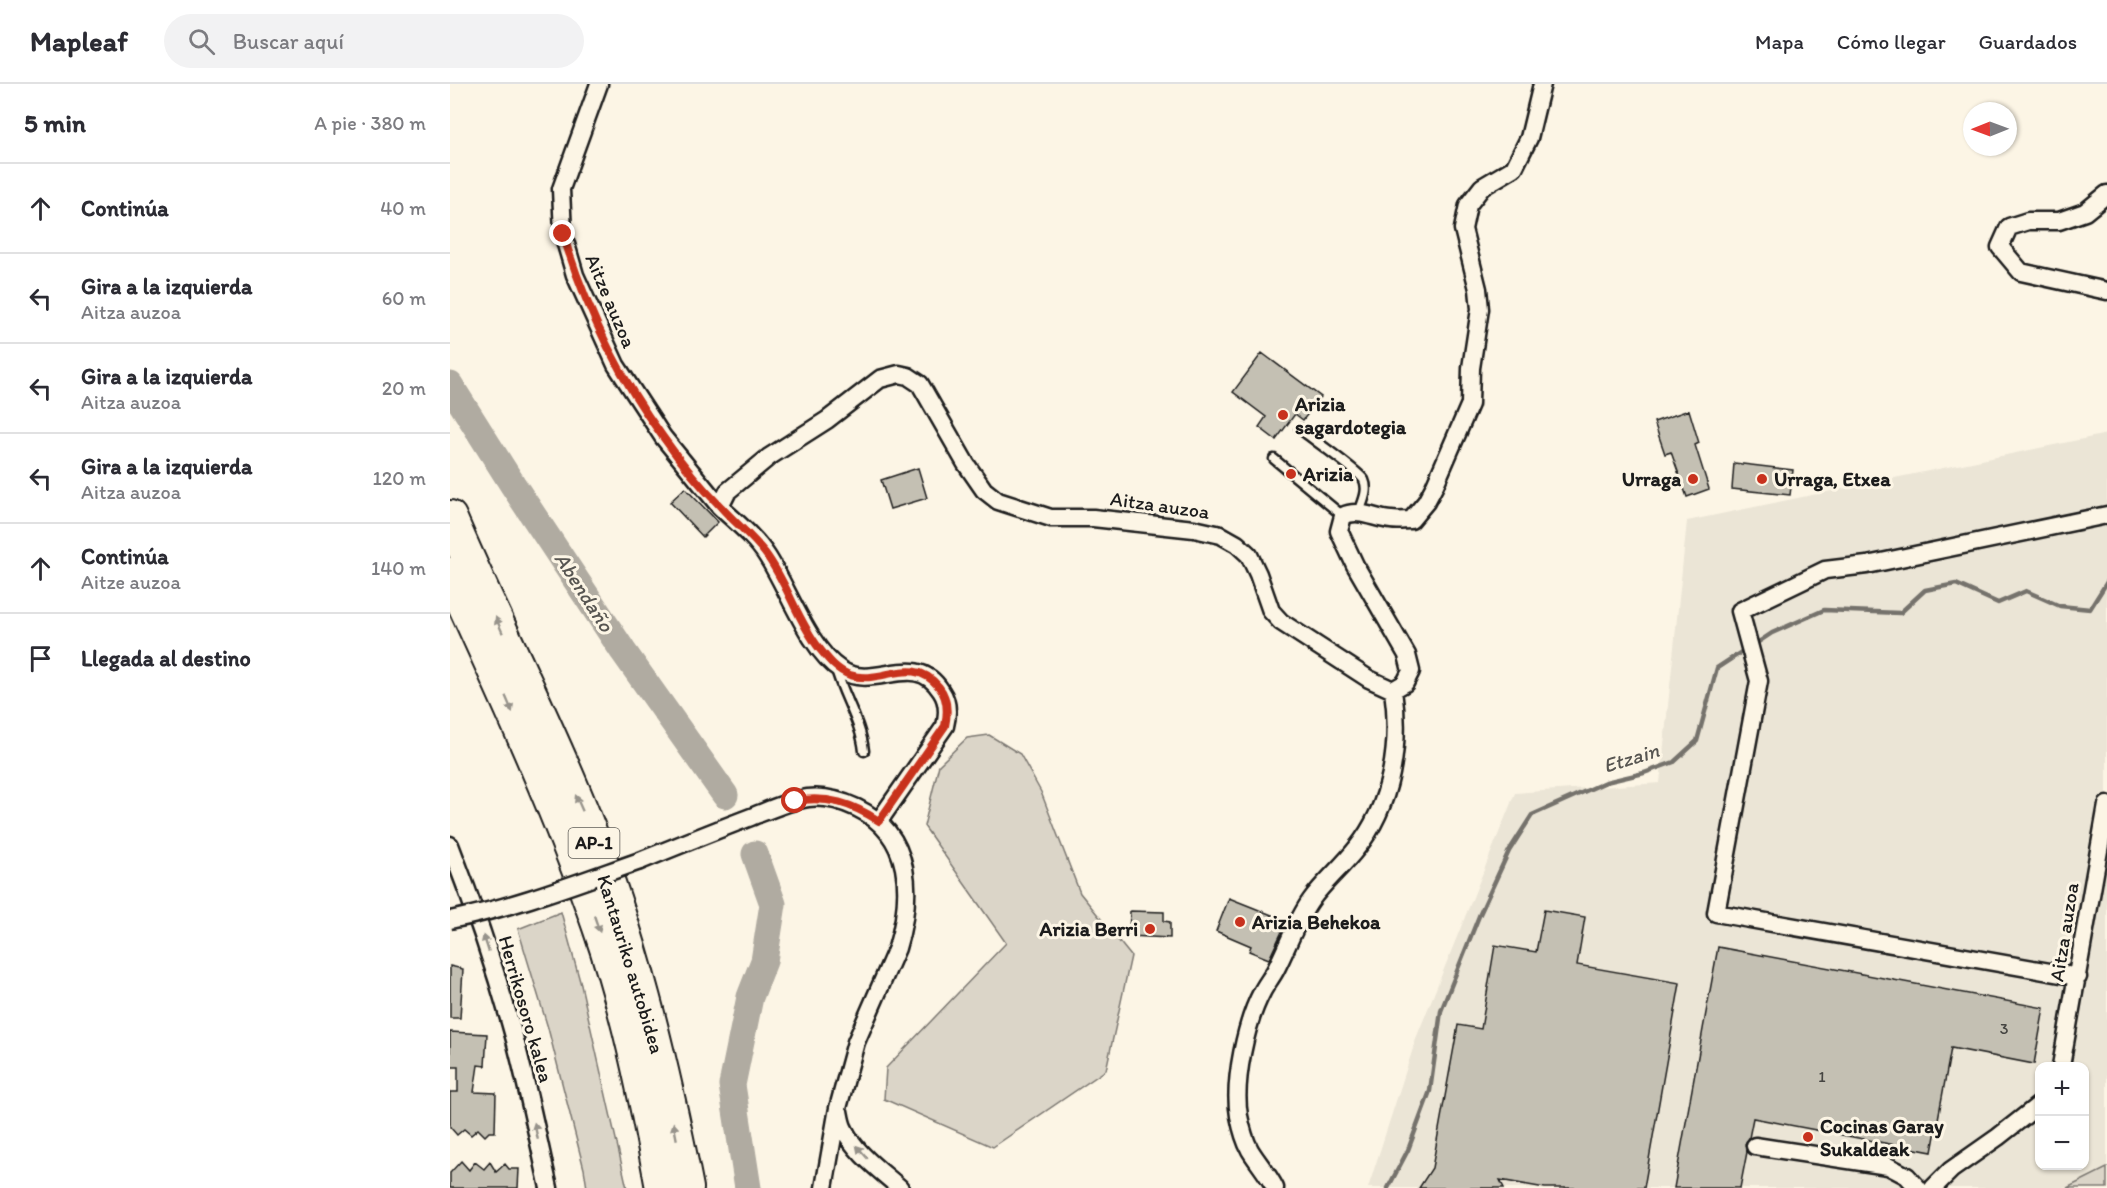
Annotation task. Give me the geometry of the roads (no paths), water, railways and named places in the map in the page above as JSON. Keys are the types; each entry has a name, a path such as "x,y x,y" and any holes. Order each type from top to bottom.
{"highway":[{"name":"Kantauriko autobidea","path":"450,517 582,811 602,866 627,939 659,1055 687,1188"},
{"name":"Kantauriko autobidea","path":"450,574 559,819 596,920 635,1059 662,1188"}],"street":[{"name":"Aitze auzoa","path":"599,84 561,189 563,234 575,275 616,365 663,437 720,507"},
{"path":"1275,1188 1249,1148 1239,1115 1237,1090 1242,1051 1261,993 1276,971 1301,915 1312,898 1358,848 1376,819 1389,788 1394,754 1393,690 1404,683 1412,671 1407,655 1355,565 1339,531 1351,514 1390,520 1411,520 1426,502 1434,487 1470,404 1471,368 1480,309 1478,289 1463,229 1468,205 1482,187 1514,168 1529,138 1542,84"},
{"path":"2107,194 2085,212 2060,221 2028,221 2009,226 2000,247 2021,272 2107,291"},
{"name":"Aitza auzoa","path":"720,507 728,492 770,457 827,420 880,379 899,374 908,376 920,384 966,464 984,490 998,501 1051,518 1093,518 1194,529 1221,535 1238,544 1249,555 1271,611 1281,622 1369,679 1393,690"},
{"path":"720,507 766,555 816,644 835,666 850,675 867,678 902,671 920,672 934,682 944,696 947,717 945,726 879,821"},
{"path":"2078,977 1716,913 1759,681 1740,611 1825,570 1867,565 2107,514"},
{"path":"450,920 483,914 552,892 640,861 779,806 808,798 822,798 850,804 879,821 890,833 899,849 904,867 906,887 903,923 897,948 856,1042 838,1108 824,1188"},
{"name":"Aitza auzoa","path":"2062,1062 2107,805"},
{"name":"Herrikosoro kalea","path":"450,845 484,936 501,991 526,1083 549,1188"},
{"path":"838,1108 843,1129 872,1164 900,1188"},
{"path":"1934,1188 1951,1170 2035,1108"},
{"path":"1755,1146 1888,1166 1907,1176 1918,1188"}],"lane":[{"path":"1274,459 1351,514 1366,494 1364,480 1300,429"},
{"path":"835,666 841,690 863,739 864,751"}],"waterway":[{"name":"Abendaño","path":"450,385 623,651 725,795"},
{"name":"Etzain","path":"1754,645 1772,633 1824,610 1900,613 1925,590 1956,584 1998,603 2026,591 2060,606 2090,609 2107,582"},
{"name":"Etzain","path":"1388,1188 1408,1150 1430,1091 1441,1011 1479,916 1509,851 1532,815 1606,782 1644,773 1674,762 1697,741 1717,668 1746,649"},
{"name":"Abendaño","path":"748,1188 732,1085 750,997 764,961 773,904 755,854"}],"place":[{"name":"Arizia sagardotegia","path":"1283,415"},
{"name":"Arizia","path":"1291,474"},
{"name":"Urraga","path":"1693,479"},
{"name":"Urraga, Etxea","path":"1762,479"},
{"name":"Arizia Behekoa","path":"1240,922"},
{"name":"Arizia Berri","path":"1150,929"},
{"name":"Cocinas Garay Sukaldeak","path":"1808,1137"}]}
